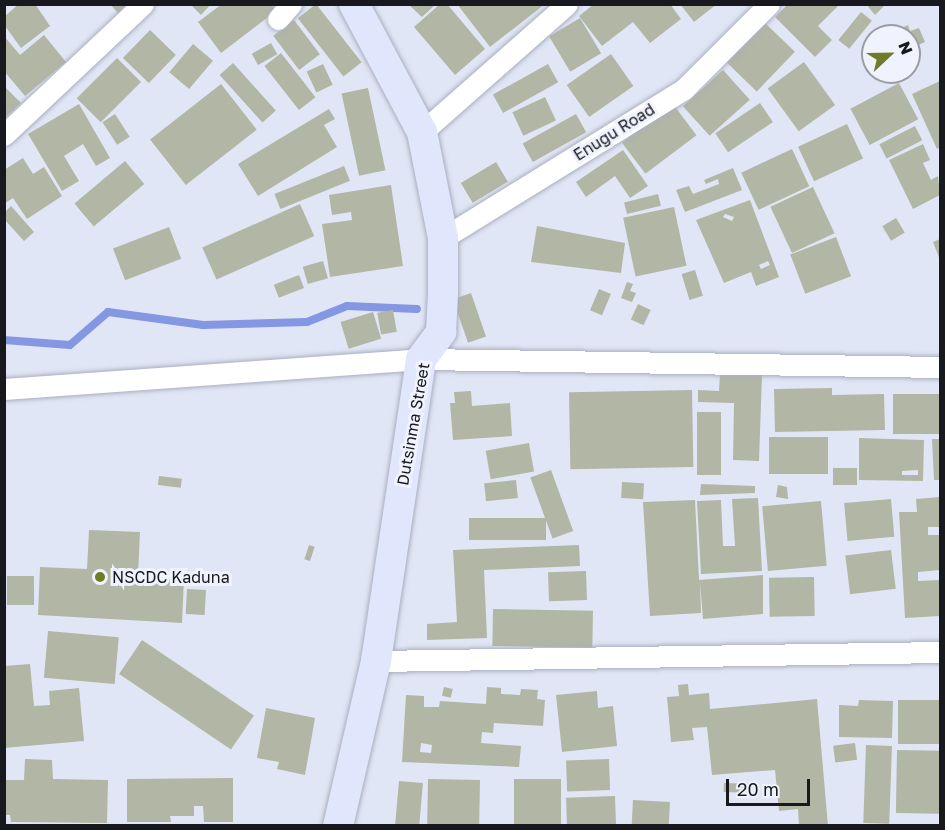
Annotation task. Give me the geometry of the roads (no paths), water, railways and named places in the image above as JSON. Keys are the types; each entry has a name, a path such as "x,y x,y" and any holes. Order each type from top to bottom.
{"street":[{"path":"4,135 142,4"},
{"name":"Dutsinma Street","path":"338,825 376,661 421,359 441,332 443,238 422,132 354,4"},
{"path":"422,132 567,4"},
{"name":"Enugu Road","path":"443,238 684,89 769,4"},
{"path":"4,389 421,359 940,367"},
{"path":"376,661 940,652"}],"waterway":[{"path":"4,340 70,345 108,312 203,325 307,322 347,306 417,309"}],"place":[{"name":"NSCDC Kaduna","path":"100,577"}]}
